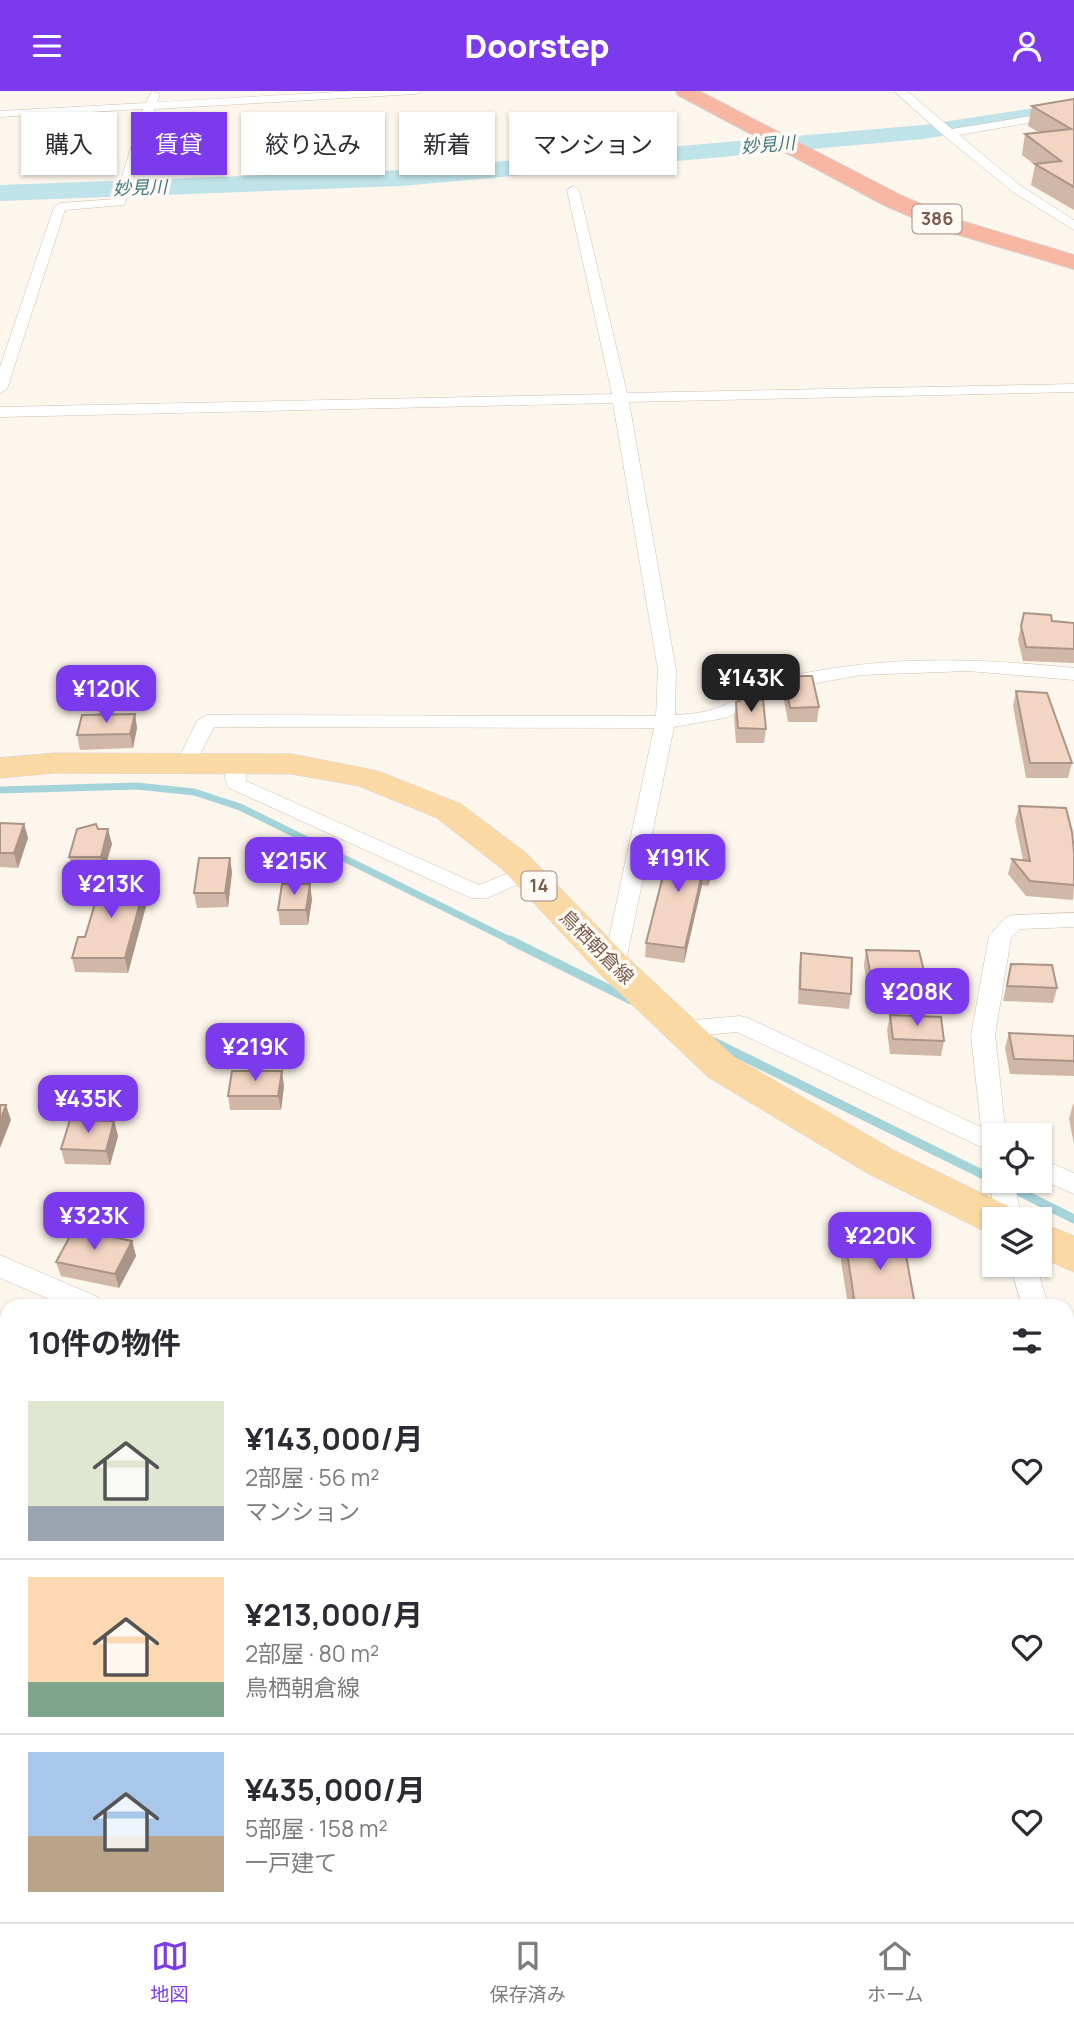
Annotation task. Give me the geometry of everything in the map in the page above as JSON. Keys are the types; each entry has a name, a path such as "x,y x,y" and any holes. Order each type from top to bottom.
{"highway":[{"name":"386","path":"685,91 892,200 947,224 1074,262"}],"main road":[{"name":"鳥栖朝倉線","path":"0,768 55,763 292,764 366,778 449,811 526,873 614,966 721,1067 881,1162 1004,1206"},
{"path":"1052,1245 1074,1255"}],"street":[{"path":"0,389 60,208 120,202 155,91"},
{"path":"0,114 416,91"},
{"path":"900,91 1017,189 1074,226"},
{"path":"947,133 1074,112"},
{"path":"573,190 620,397 667,670 665,722 614,966"},
{"path":"0,412 1074,388"},
{"path":"187,762 207,722 665,722 715,716 778,686 823,675 911,666 995,666 1074,674"},
{"path":"235,763 236,784 479,893 526,873"},
{"path":"993,1123 983,1035 1000,936 1014,922 1074,920"},
{"path":"683,1029 740,1024 982,1138"},
{"path":"1052,1174 1074,1184"},
{"path":"0,1266 75,1299"},
{"path":"1027,1277 1033,1299"}],"building":[{"path":"1074,99 1074,187 1035,164 1061,161 1025,134 1071,129 1032,106"},
{"path":"1024,613 1051,615 1052,621 1074,623 1074,649 1026,647 1021,626"},
{"path":"796,676 812,676 819,707 790,708 785,681"},
{"path":"1016,691 1047,693 1072,763 1030,763"},
{"path":"743,699 763,700 766,729 738,728 736,702"},
{"path":"135,714 130,734 77,735 82,715"},
{"path":"1019,806 1066,808 1072,832 1074,885 1030,881 1012,859 1030,861"},
{"path":"0,823 24,824 14,853 0,853"},
{"path":"96,824 98,829 108,829 101,857 69,857 77,829"},
{"path":"665,843 715,850 709,871 703,870 685,948 646,943 666,864 659,863"},
{"path":"199,858 230,858 225,893 194,893"},
{"path":"102,880 146,880 125,958 72,958 78,937 85,937"},
{"path":"282,884 310,884 306,910 278,910"},
{"path":"866,950 919,951 924,971 870,971"},
{"path":"801,953 852,958 851,994 800,989"},
{"path":"1011,964 1052,965 1057,988 1007,986"},
{"path":"890,1015 941,1017 944,1041 893,1039"},
{"path":"1009,1033 1074,1036 1074,1061 1014,1059"},
{"path":"232,1071 282,1071 278,1096 228,1096"},
{"path":"0,1105 6,1105 0,1121"},
{"path":"70,1120 114,1121 106,1151 61,1149"},
{"path":"74,1229 132,1241 115,1274 56,1262"},
{"path":"845,1239 903,1239 914,1299 854,1299"}],"waterway":[{"name":"妙見川","path":"0,193 401,178 923,132 1074,109"},
{"path":"0,790 137,786 194,792 240,807 514,942"},
{"path":"510,940 631,1000"},
{"path":"714,1042 982,1174"},
{"path":"1022,1193 1074,1219"}]}
